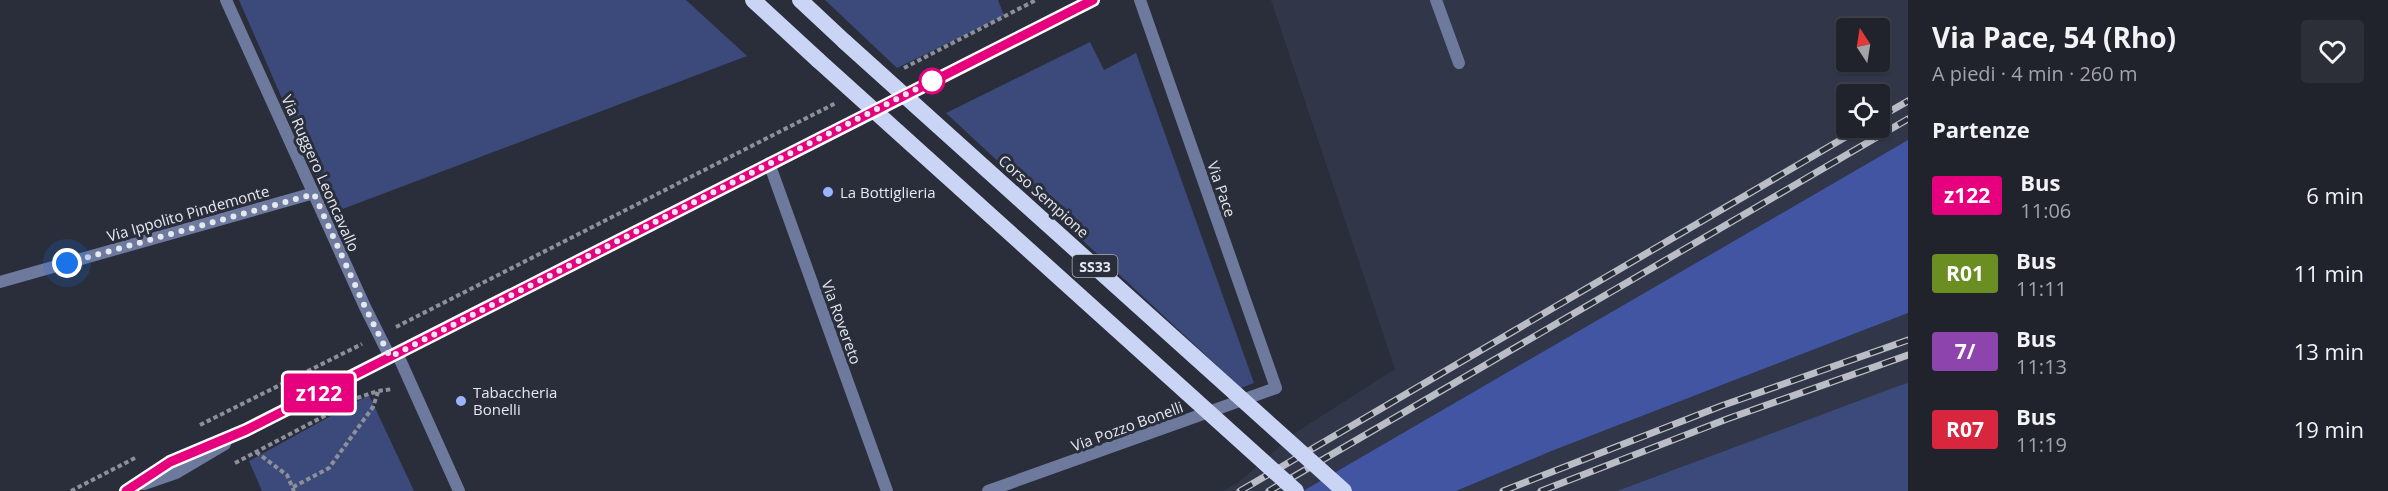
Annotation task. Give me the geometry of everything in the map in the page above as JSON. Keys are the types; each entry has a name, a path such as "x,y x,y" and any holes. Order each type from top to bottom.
{"highway":[{"name":"SS33","path":"753,0 1296,491"},
{"name":"Corso Sempione","path":"800,0 1344,491"}],"street":[{"name":"Via Ruggero Leoncavallo","path":"226,0 379,335 394,355 459,491"},
{"path":"131,488 170,462 246,430 1093,0"},
{"name":"Via Pace","path":"1140,0 1276,388"},
{"path":"1436,0 1459,63"},
{"name":"Via Rovereto","path":"769,163 887,491"},
{"name":"Via Ippolito Pindemonte","path":"0,282 314,194"},
{"name":"Via Pozzo Bonelli","path":"988,491 1276,388"}],"path":[{"path":"894,73 1036,0"},
{"path":"193,429 843,99"},
{"path":"225,468 360,397 393,389"},
{"path":"256,452 287,475 293,489 330,468 373,408 378,391"},
{"path":"71,491 142,455"}],"shaded area":[{"path":"239,0 686,0 747,56 332,213"},
{"path":"825,0 998,0 1004,16 897,68"},
{"path":"1271,0 1908,0 1908,140 1303,491 1223,491 1239,482 1295,433 1395,369"},
{"path":"1090,42 1104,70 1136,53 1254,383 1241,388 946,113"},
{"path":"1908,140 1908,313 1554,450 1456,491 1303,491"},
{"path":"1908,313 1908,383 1617,491 1456,491 1554,450"},
{"path":"1908,383 1908,491 1617,491 1901,385"},
{"path":"369,395 414,491 262,491 249,461"}],"railway":[{"path":"1890,111 1908,101"},
{"path":"1269,491 1908,119"},
{"path":"1240,491 1844,138"},
{"path":"1503,491 1721,406 1908,340"},
{"path":"1541,491 1727,419 1908,355"}],"bus line":[{"name":"z122","path":"126,491 170,462 246,430 1093,0"}],"place":[{"name":"La Bottiglieria","path":"828,192"},
{"name":"Tabaccheria Bonelli","path":"461,401"}],"route":[{"path":"67,263 314,194 390,357 932,81"}]}
